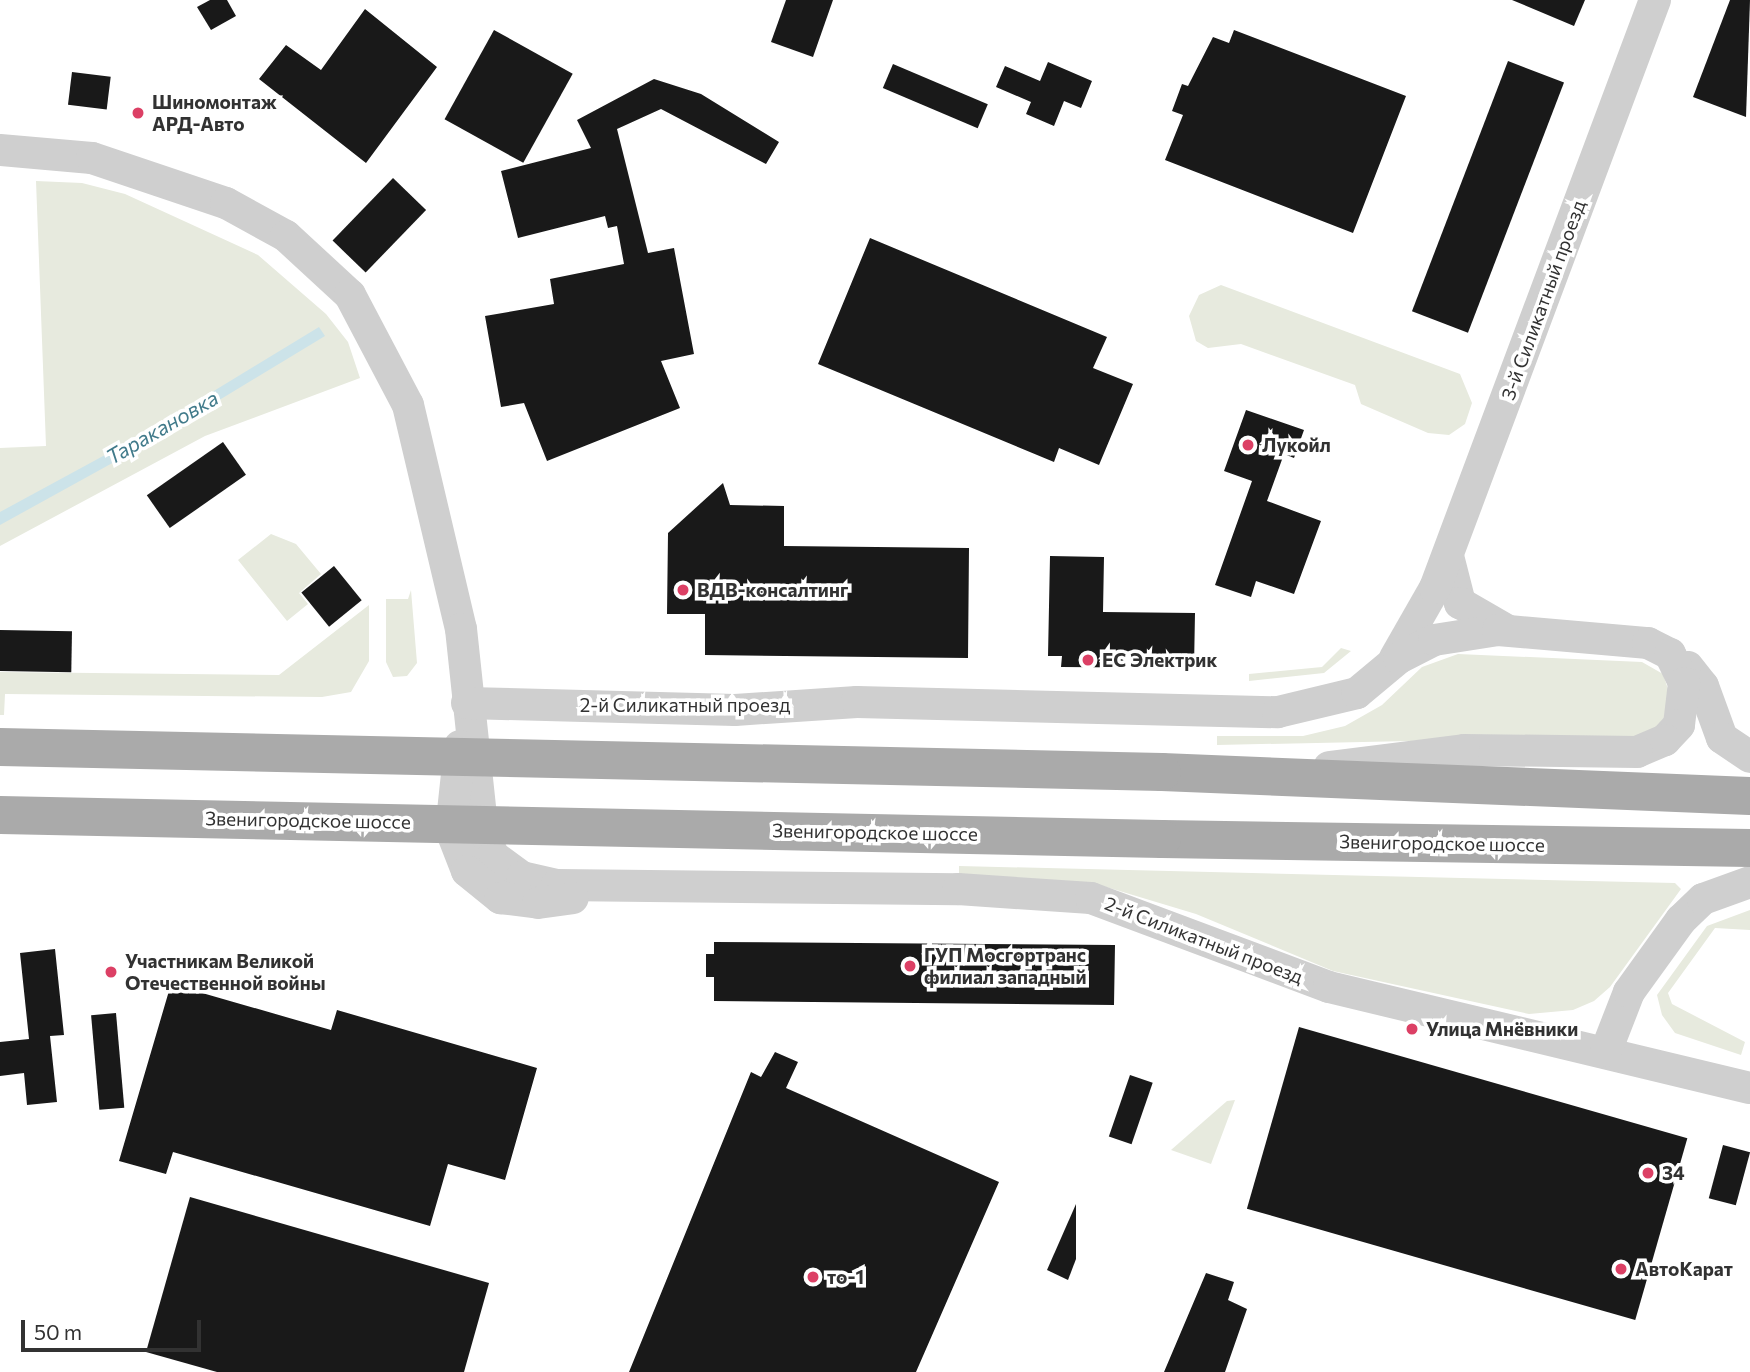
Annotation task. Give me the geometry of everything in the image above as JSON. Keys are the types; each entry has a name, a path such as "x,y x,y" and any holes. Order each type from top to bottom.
{"main road":[{"path":"0,747 1162,772 1750,796"},
{"name":"Звенигородское шоссе","path":"0,815 1750,848"}],"street":[{"name":"3-й Силикатный проезд","path":"1430,600 1655,0"},
{"name":"2-й Силикатный проезд","path":"0,150 93,158 226,203 286,236 350,295 408,405 457,610 467,704 451,830 457,855 474,880 500,898 538,903 646,886 945,888 1091,898 1329,986 1750,1088"},
{"path":"1449,548 1448,572 1460,603 1483,621 1513,631"},
{"name":"2-й Силикатный проезд","path":"1386,669 1430,600"},
{"name":"2-й Силикатный проезд","path":"467,704 735,709 879,702 1278,712 1335,702 1357,693 1415,648 1452,634 1513,631 1636,641 1670,654"},
{"path":"1217,775 1310,770 1464,750 1625,754 1657,745 1679,725 1686,690 1670,654"},
{"path":"1670,654 1698,678 1722,738 1750,757"},
{"path":"1605,1051 1629,992 1681,920 1703,899 1750,882"}],"shaded area":[{"path":"36,181 82,183 125,194 258,255 326,314 348,342 360,378 205,436 0,546 0,448 46,446"},
{"path":"1221,285 1460,374 1472,403 1465,424 1449,435 1428,433 1361,404 1355,385 1241,344 1208,348 1196,341 1189,316 1199,295"},
{"path":"271,534 296,544 321,574 299,593 308,604 287,621 238,560"},
{"path":"411,590 417,663 407,676 393,677 386,662 386,599 408,599"},
{"path":"369,605 369,661 351,692 322,697 5,694 4,715 0,715 0,672 279,675"},
{"path":"1341,648 1351,651 1324,673 1249,681 1249,674 1322,667"},
{"path":"1458,654 1642,662 1663,674 1673,704 1653,736 1217,745 1217,736 1303,736 1345,726 1382,705 1422,667"},
{"path":"959,866 1675,883 1681,889 1610,987 1594,1001 1573,1010 1529,1014 1333,971 1196,914 1093,883 959,874"},
{"path":"1750,910 1750,930 1715,928 1668,993 1672,1004 1745,1042 1741,1055 1675,1033 1662,1015 1657,995 1707,926"},
{"path":"1235,1100 1211,1164 1171,1150 1227,1101"}],"water":[{"name":"Таракановка","path":"319,327 325,336 145,445 0,525 0,512 140,436"}],"building":[{"path":"210,0 227,0 236,16 211,30 197,7"},
{"path":"786,0 833,0 813,57 771,42"},
{"path":"1512,0 1585,0 1574,26"},
{"path":"1730,0 1750,0 1746,117 1693,97"},
{"path":"365,9 437,67 366,163 259,79 286,45 321,70"},
{"path":"494,30 573,74 523,163 445,119"},
{"path":"1234,30 1406,96 1353,233 1165,160 1183,115 1172,111 1182,84 1188,86 1213,37 1229,43"},
{"path":"1508,61 1564,83 1468,333 1412,311"},
{"path":"1048,62 1092,81 1081,108 1064,101 1054,126 1026,114 1031,102 996,87 1005,66 1040,81"},
{"path":"893,64 988,104 978,128 883,88"},
{"path":"72,72 111,77 107,110 68,105"},
{"path":"654,79 701,94 779,142 766,164 661,109 617,129 648,253 674,248 694,354 661,361 680,408 547,461 524,403 501,407 485,316 554,304 550,279 624,264 617,226 608,228 605,216 518,238 501,171 591,148 577,120"},
{"path":"393,178 426,210 366,273 333,241"},
{"path":"870,238 1107,337 1093,368 1133,384 1099,465 1059,448 1054,462 818,364"},
{"path":"1246,410 1304,430 1294,458 1284,454 1267,501 1321,521 1294,594 1256,581 1251,597 1215,585 1252,481 1224,471"},
{"path":"223,442 246,475 170,528 147,495"},
{"path":"723,483 730,505 784,506 784,546 969,548 968,658 705,655 705,614 667,614 668,533"},
{"path":"1050,556 1104,557 1103,612 1195,613 1194,668 1061,667 1062,656 1048,656"},
{"path":"334,566 362,600 329,627 301,592"},
{"path":"0,630 72,631 71,672 0,671"},
{"name":"ГУП Мосгортранс филиал западный","path":"714,942 1115,945 1114,1005 714,1001 714,977 706,977 706,954 714,954"},
{"path":"55,949 64,1035 50,1036 57,1102 27,1105 24,1073 0,1076 0,1042 29,1039 20,953"},
{"path":"171,984 331,1030 337,1010 537,1068 505,1180 448,1164 430,1226 173,1152 166,1174 119,1161"},
{"path":"116,1013 124,1108 99,1110 91,1015"},
{"path":"1299,1027 1687,1138 1635,1320 1247,1209"},
{"name":"то-1","path":"775,1052 798,1062 786,1088 999,1182 916,1372 629,1372 751,1072 761,1077"},
{"path":"1130,1075 1153,1083 1132,1144 1109,1136"},
{"path":"1723,1145 1750,1152 1736,1205 1709,1198"},
{"path":"190,1197 489,1283 464,1372 217,1372 146,1352"},
{"path":"1076,1204 1076,1259 1068,1280 1047,1270"},
{"path":"1206,1273 1234,1282 1228,1300 1247,1309 1225,1372 1164,1372"}],"place":[{"name":"Шиномонтаж АРД-Авто","path":"138,113"},
{"name":"Лукойл","path":"1248,445"},
{"name":"ВДВ-консалтинг","path":"683,590"},
{"name":"ЕС Электрик","path":"1088,660"},
{"name":"ГУП Мосгортранс филиал западный","path":"910,966"},
{"name":"Участникам Великой Отечественной войны","path":"111,972"},
{"name":"Улица Мнёвники","path":"1412,1029"},
{"name":"34","path":"1648,1173"},
{"name":"АвтоКарат","path":"1621,1269"},
{"name":"то-1","path":"813,1277"}]}
